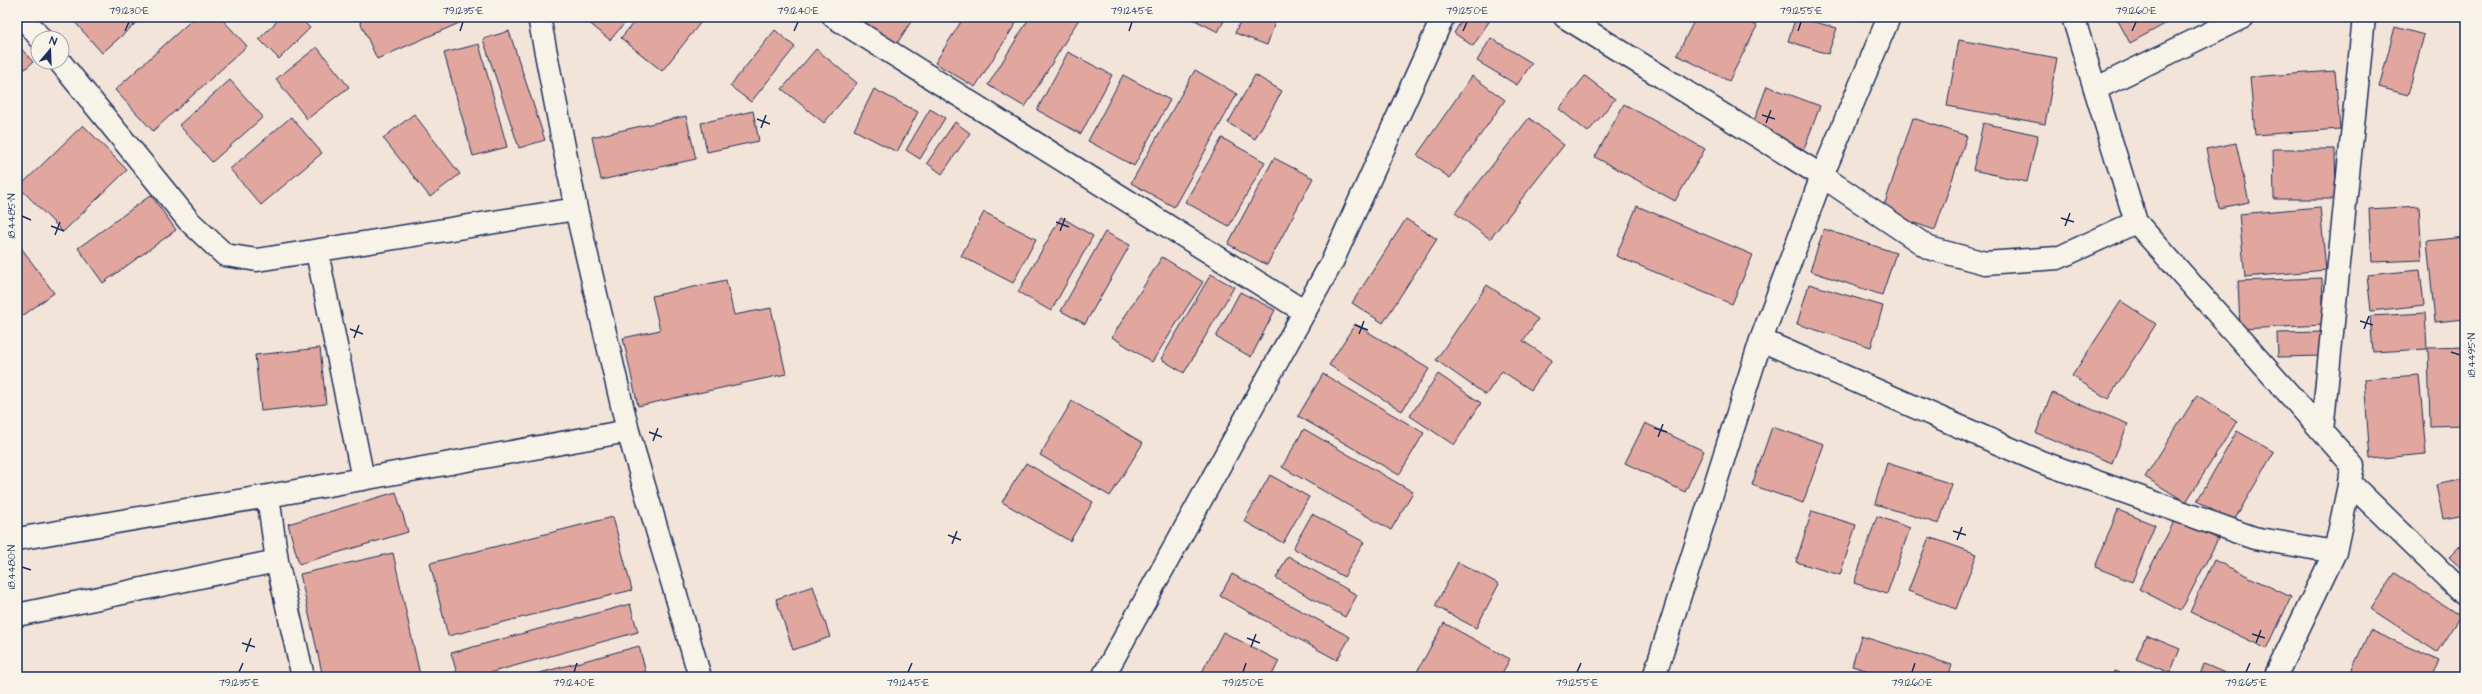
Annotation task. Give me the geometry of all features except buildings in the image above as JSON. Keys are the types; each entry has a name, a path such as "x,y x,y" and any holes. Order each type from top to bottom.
{"street":[{"path":"23,17 34,30"},
{"path":"539,17 576,209 628,431 700,677"},
{"path":"834,17 1305,312"},
{"path":"1103,677 1332,262 1443,17"},
{"path":"1565,17 1822,176 1929,248 1985,263 2058,258 2136,222"},
{"path":"1654,677 1761,340 1822,176 1889,17"},
{"path":"2072,17 2136,222 2353,466 2334,552 2275,677"},
{"path":"2095,89 2243,17"},
{"path":"2322,432 2364,17"},
{"path":"66,70 189,221 225,255 257,260 317,252 576,209"},
{"path":"317,252 363,479"},
{"path":"1761,340 2041,462 2254,538 2334,552"},
{"path":"17,539 268,496 628,431"},
{"path":"2349,482 2465,595"},
{"path":"268,496 277,561 303,677"},
{"path":"17,615 277,561"}]}
